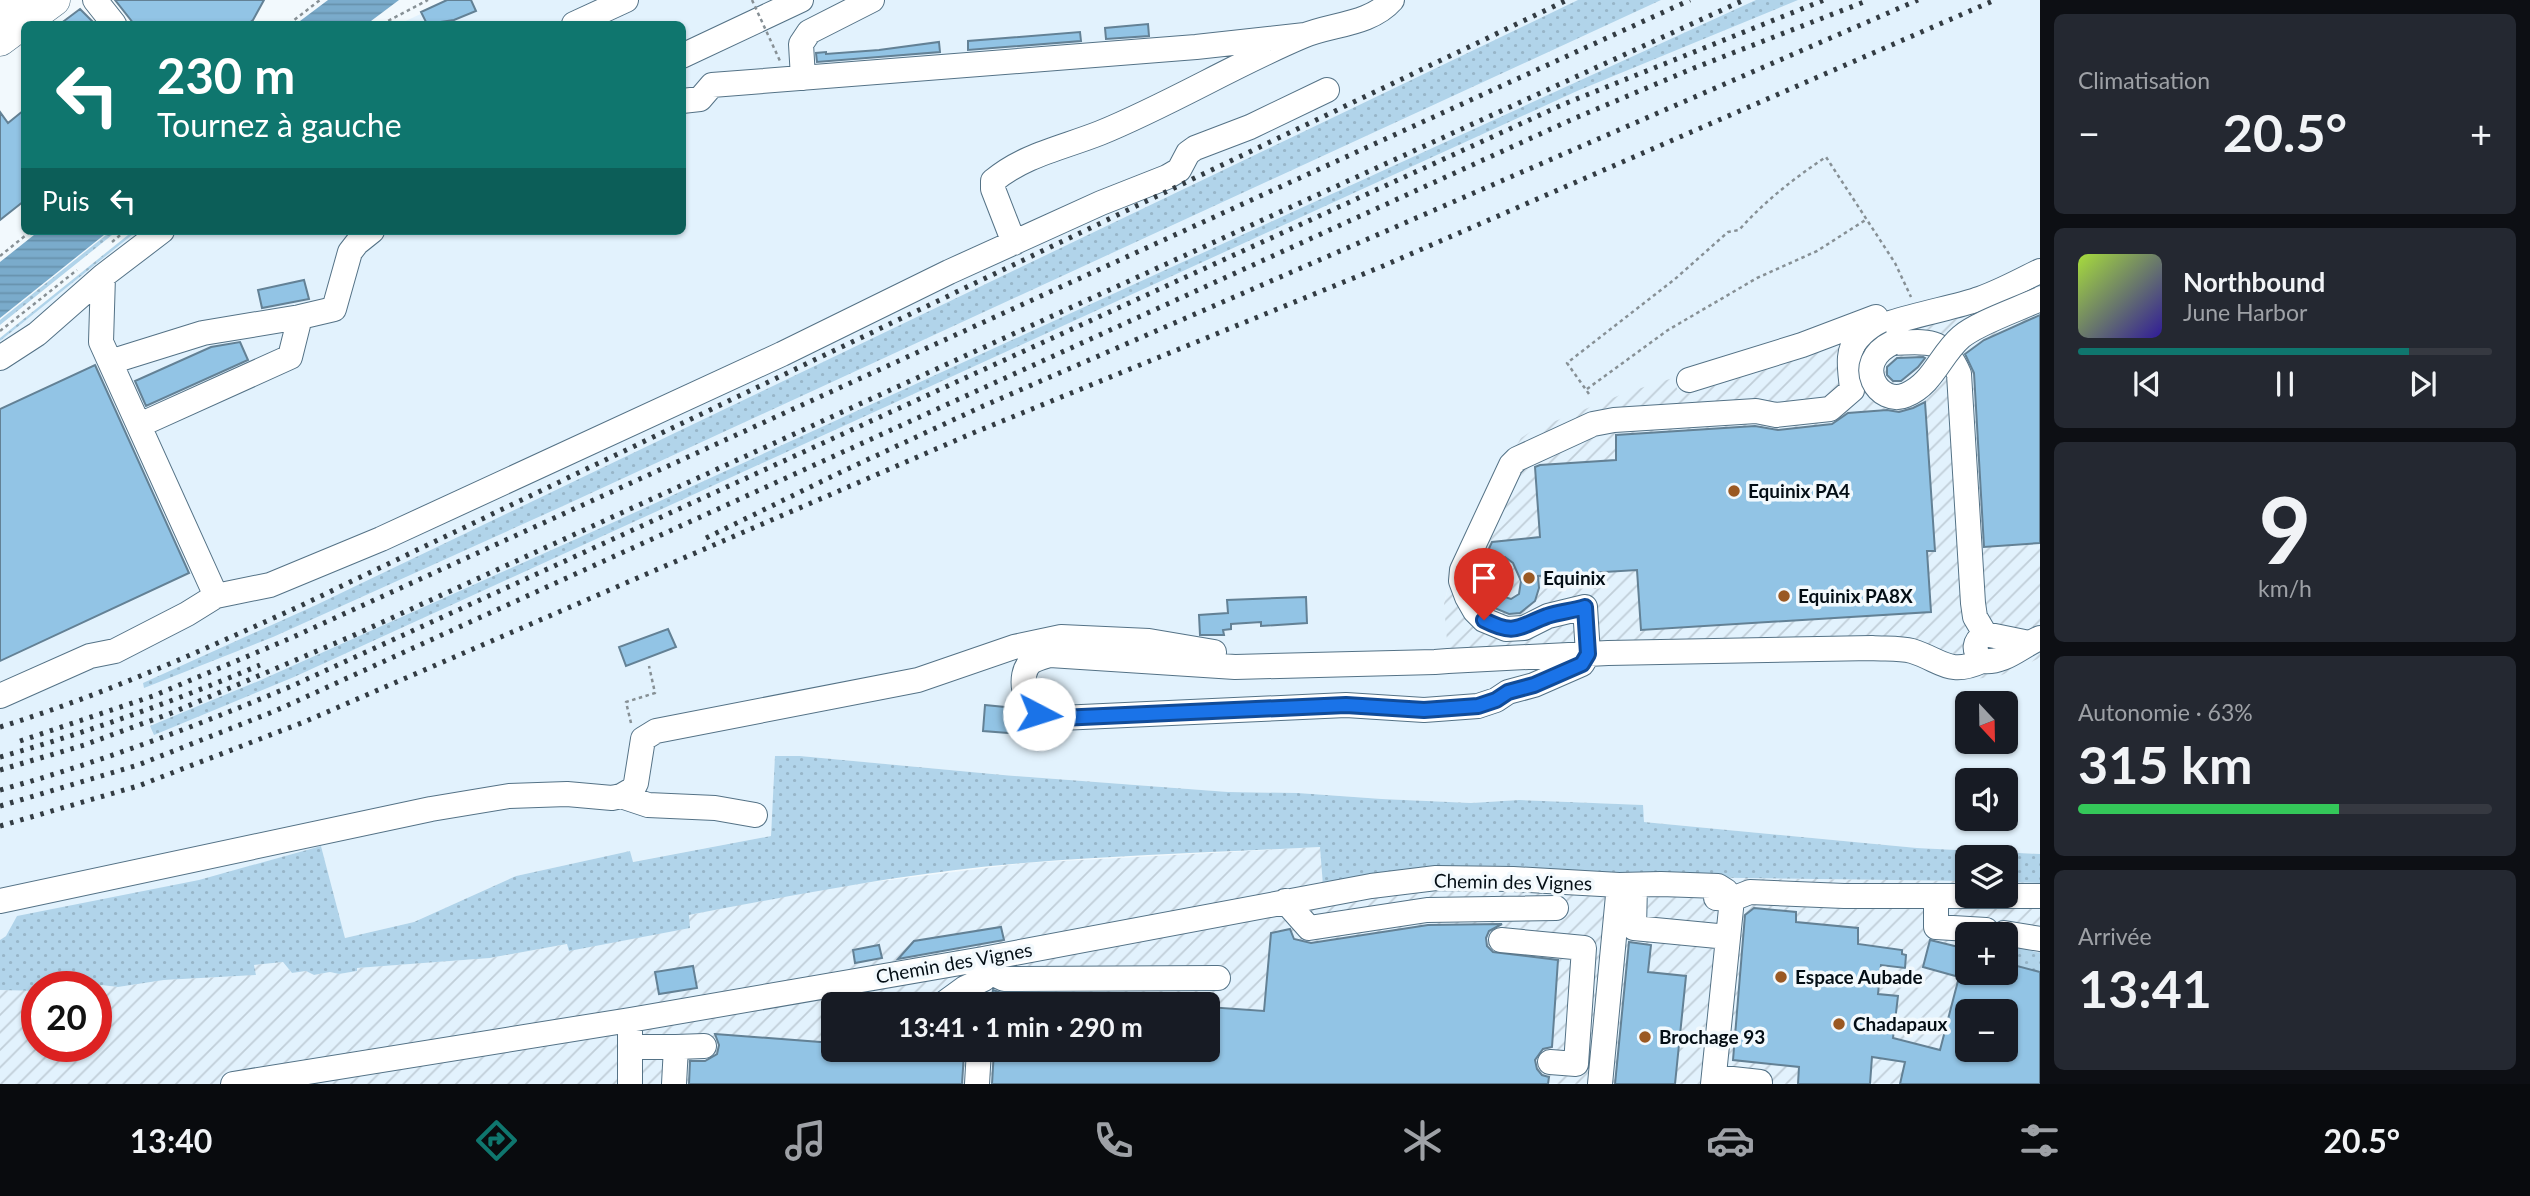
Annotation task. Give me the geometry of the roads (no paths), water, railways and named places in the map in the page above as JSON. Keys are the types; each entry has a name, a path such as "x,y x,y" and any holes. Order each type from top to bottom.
{"main road":[{"path":"0,11 15,0"},
{"path":"26,21 54,0"},
{"path":"0,40 21,24"}],"street":[{"path":"95,0 112,21"},
{"path":"580,21 626,0"},
{"path":"686,53 801,0"},
{"path":"803,78 800,44 809,32 872,0"},
{"path":"1014,243 993,189 993,181 1012,166 1099,133 1305,35 1368,17 1392,0"},
{"path":"686,101 700,99 712,85 1183,48 1305,35"},
{"path":"0,696 90,656 115,651 216,596 270,585 381,539 746,371 1014,243 1101,203 1167,177 1179,170 1188,153 1195,148 1250,127 1327,90"},
{"path":"0,358 37,334 93,270 155,235"},
{"path":"110,362 203,333 334,309 350,252 367,235"},
{"path":"1689,380 1802,345 1898,310 1944,298 2040,254"},
{"path":"93,270 100,337 216,596"},
{"path":"2034,640 2000,659 1982,661 1965,668 1954,668 1910,650 1872,648 1588,654 1435,662 1235,667 1050,654 1032,661 1026,669 1024,681 1028,704 1039,714 1060,718 1346,705 1454,709 1478,706 1496,700 1508,692 1557,676 1582,664 1588,654 1585,607 1548,616 1524,628 1506,629 1484,620 1475,611 1461,581 1466,559 1511,466 1517,459 1593,424 1614,419 1756,411 1776,415 1830,409 1852,390 1849,354 1858,338 1875,329 1978,299 2040,271"},
{"path":"1985,634 1975,617 1959,374 1952,358 1947,351 1941,345 1927,342 1892,343 1879,349 1871,362 1870,373 1876,386 1890,396 1903,397 1919,388 1933,374 1944,356 1950,347 1965,333 2040,299"},
{"path":"144,423 290,357 300,317"},
{"path":"1982,661 1974,646 1978,638 1985,634 2034,640"},
{"path":"0,901 444,807 509,796 621,796 629,792 636,783 643,739 656,731 918,680 1014,647 1061,637 1149,641 1200,649 1213,652 1235,667"},
{"path":"621,796 648,806 715,808 755,815"},
{"name":"Chemin des Vignes","path":"233,1084 630,1020 984,969 1284,901 1436,878 1627,885 1645,893 1732,899 1750,892 1936,897 2040,895"},
{"path":"1558,945 1556,908 1563,882"},
{"path":"1558,945 1563,882"},
{"path":"1627,885 1634,928 1728,937"},
{"path":"1600,1084 1627,885"},
{"path":"1936,897 1936,927 2040,939"},
{"path":"1732,899 1714,1081 1760,1084"},
{"path":"1284,901 1309,928 1427,910 1556,908"},
{"path":"1501,940 1584,948 1576,1064 1550,1062"},
{"path":"984,969 1004,979 1218,978"},
{"path":"960,992 984,969"},
{"path":"983,992 984,969"},
{"path":"630,1020 630,1084"},
{"path":"630,1047 704,1046"},
{"path":"674,1084 676,1047"},
{"path":"977,1084 978,1062"}],"railway":[{"path":"0,727 114,687 300,606 1567,0"},
{"path":"20,741 153,696 291,638 1690,0"},
{"path":"0,770 84,745 169,714 352,636 1744,0"},
{"path":"0,790 75,768 148,742 294,685 1564,104 1824,0"},
{"path":"0,806 138,765 275,711 1573,119 1694,68 1869,0"},
{"path":"706,538 981,407 1918,0"},
{"path":"0,826 138,786 304,722 973,433 1383,266 1995,0"},
{"path":"0,757 132,715 260,665"}],"place":[{"name":"Equinix PA4","path":"1734,491"},
{"name":"Equinix","path":"1529,578"},
{"name":"Equinix PA8X","path":"1784,596"},
{"name":"Espace Aubade","path":"1781,977"},
{"name":"Chadapaux","path":"1839,1024"},
{"name":"Brochage 93","path":"1645,1037"}]}
